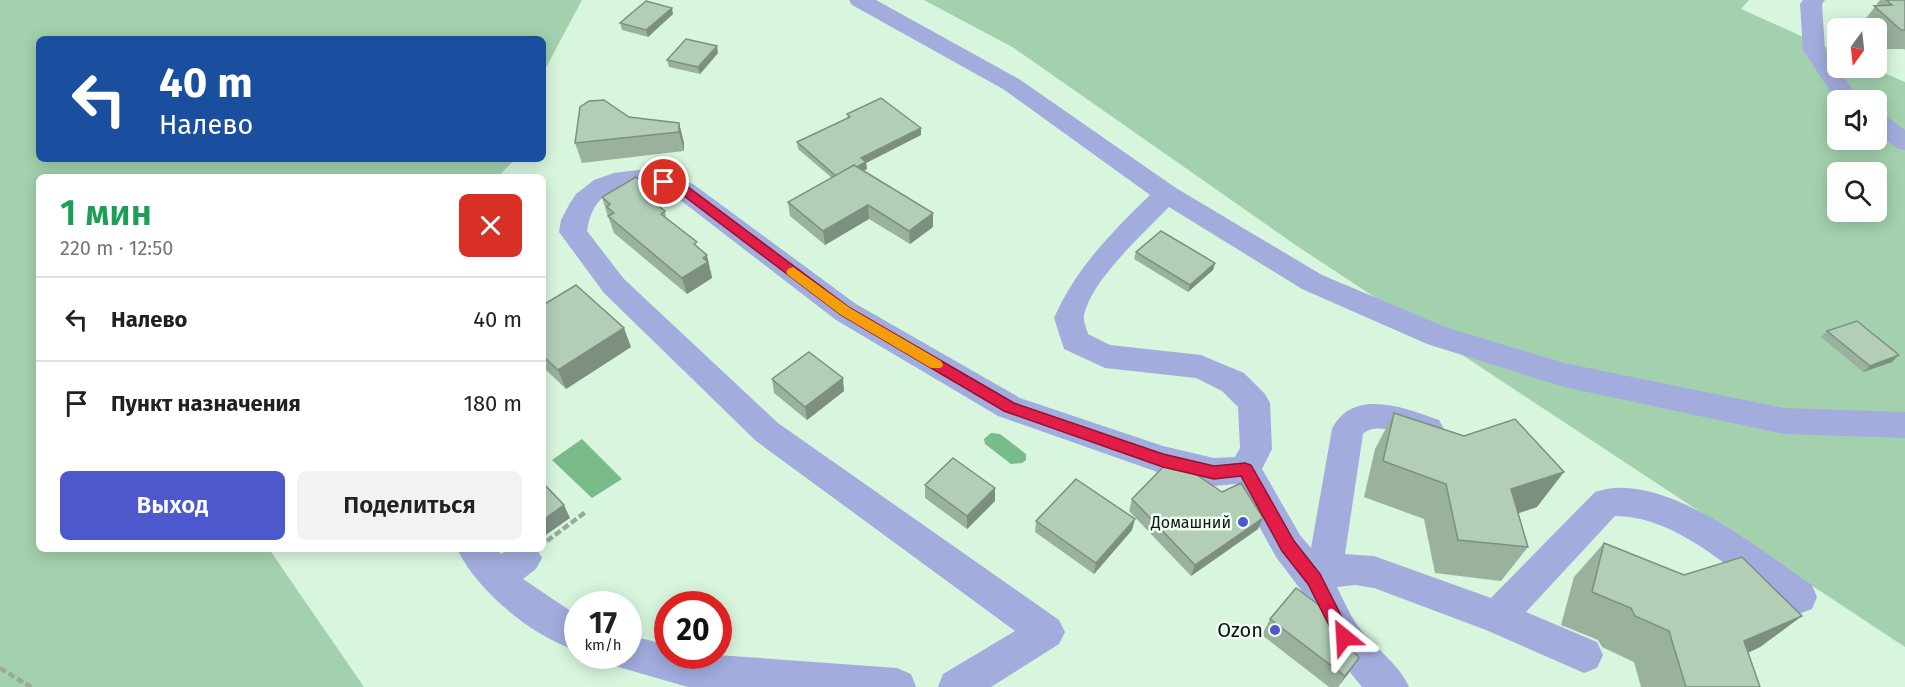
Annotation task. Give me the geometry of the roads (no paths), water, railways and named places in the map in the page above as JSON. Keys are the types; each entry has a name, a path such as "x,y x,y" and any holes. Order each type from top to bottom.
{"lane":[{"path":"860,0 1011,84 1167,194 1312,282 1438,336 1564,375 1784,421 1905,425"},
{"path":"1814,0 1811,4 1814,50 1841,90"},
{"path":"1887,128 1905,142"},
{"path":"957,687 1046,632 767,432 614,286 573,232 574,217 583,201 597,189 618,181 639,177 664,182 684,190 846,312 1009,407 1163,460 1214,472 1245,470"},
{"path":"1167,194 1108,254 1083,289 1069,318 1075,341 1105,356 1201,367 1233,382 1254,403 1256,449 1245,470"},
{"path":"1319,578 1348,429 1353,421 1374,415 1428,429"},
{"path":"1245,470 1288,546 1319,578 1344,637 1378,677 1390,687"},
{"path":"1497,617 1607,502 1623,500 1655,507 1688,522 1799,597"},
{"path":"488,552 522,560 509,590 564,628"},
{"path":"1319,578 1334,571 1355,569 1374,572 1497,617 1584,655"},
{"path":"642,657 700,672 897,687"}],"place":[{"name":"Домашний","path":"1243,522"},
{"name":"Ozon","path":"1275,630"}]}
